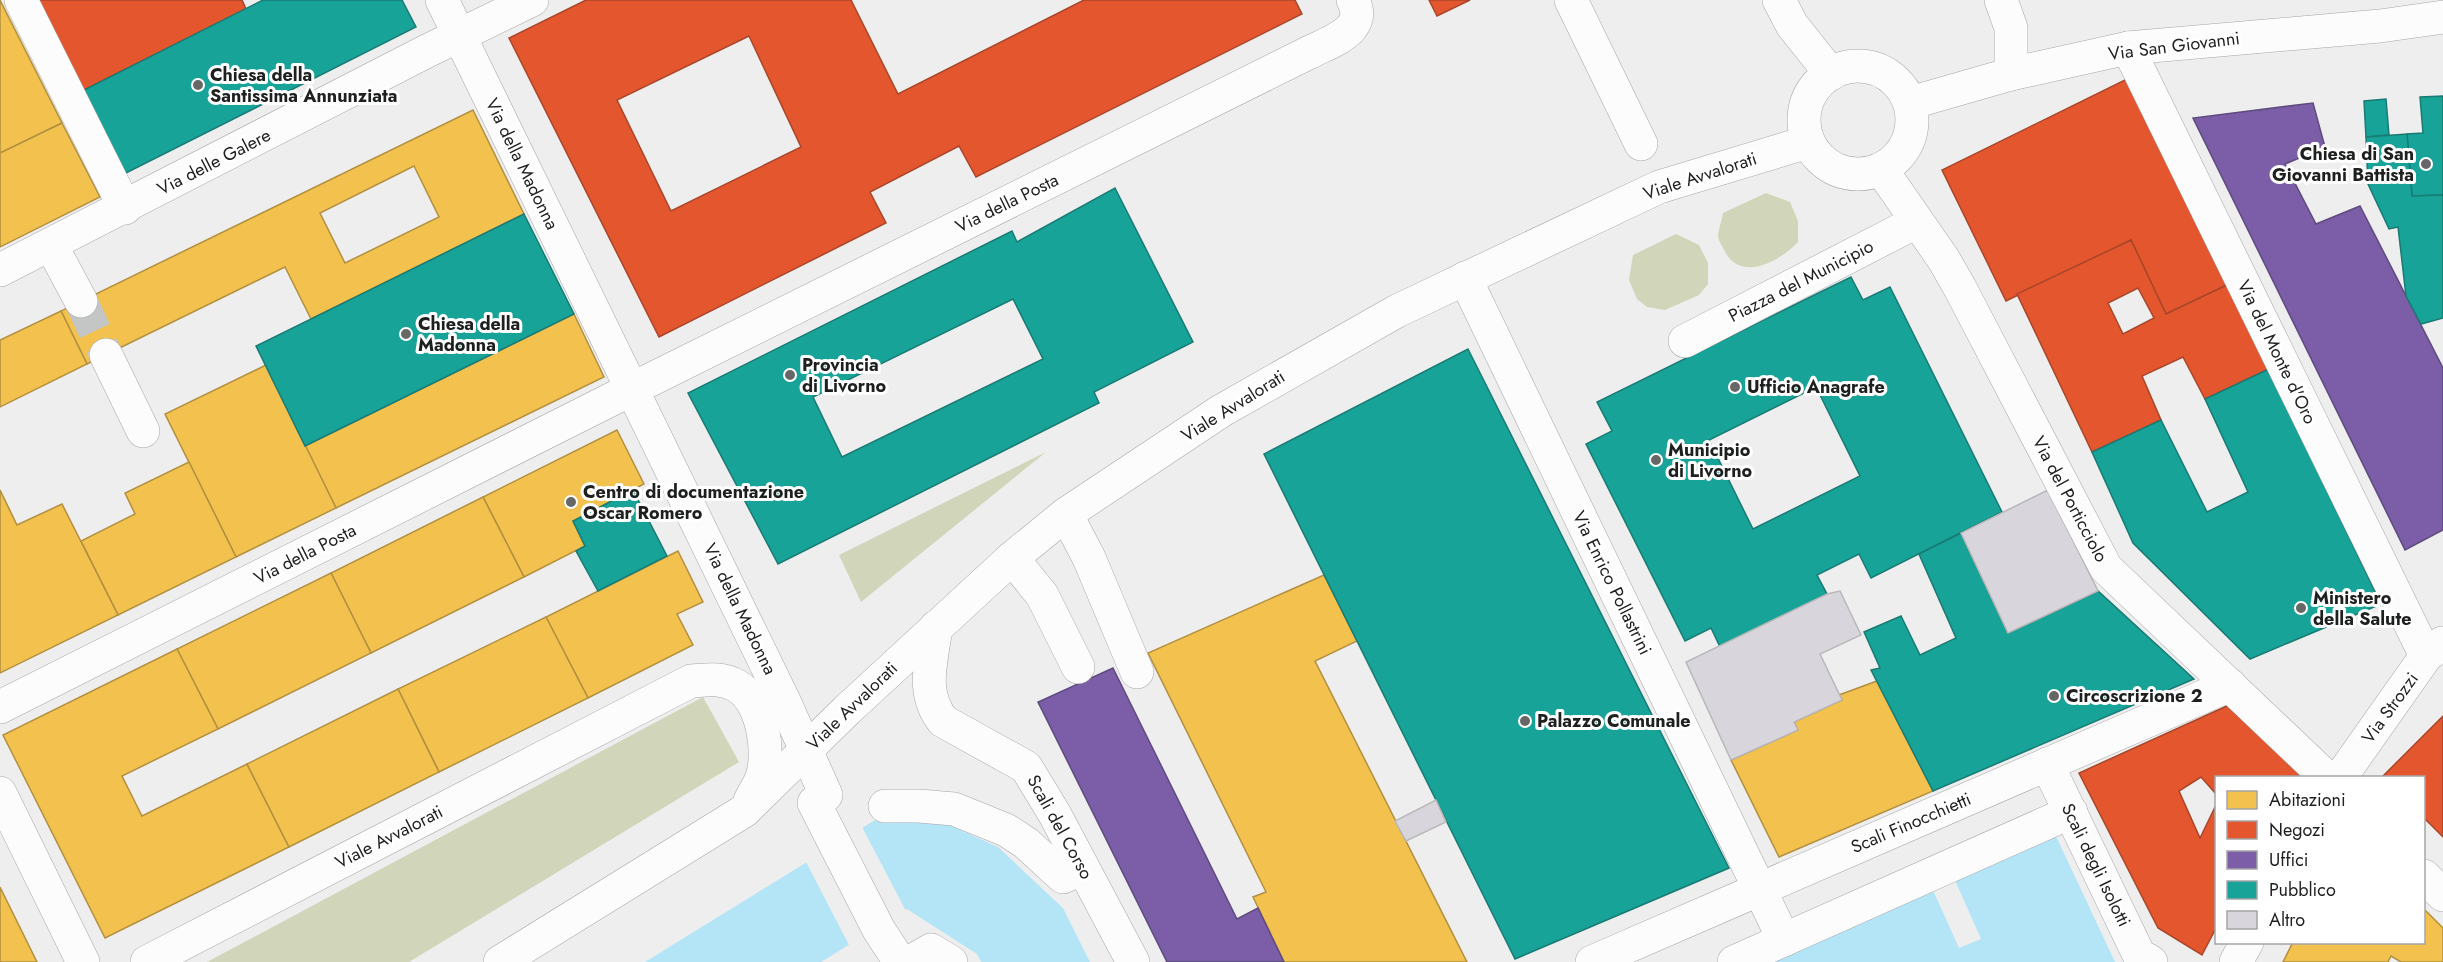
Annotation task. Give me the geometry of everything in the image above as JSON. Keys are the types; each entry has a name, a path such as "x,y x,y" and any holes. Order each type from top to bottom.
{"street":[{"path":"21,0 125,208"},
{"name":"Via della Madonna","path":"442,0 631,390 756,641 826,795 814,803 825,827 879,930 900,962"},
{"path":"460,36 532,0"},
{"path":"1571,0 1641,144"},
{"path":"1779,0 1792,25 1831,74"},
{"path":"2001,0 2011,28 2011,74"},
{"name":"Via della Posta","path":"0,707 1308,53 1350,30 1355,10"},
{"name":"Via San Giovanni","path":"1910,103 2011,74 2128,48 2374,13 2443,17"},
{"name":"Via delle Galere","path":"0,270 460,36"},
{"name":"Via del Monte d'Oro","path":"2128,48 2435,649"},
{"path":"1856,65 1874,68 1891,76 1904,90 1910,103 1913,123 1907,144 1896,159 1881,169 1864,174 1847,173 1831,166 1818,156 1808,142 1804,124 1805,108 1811,93 1838,70 1856,65"},
{"name":"Viale Avvalorati","path":"500,962 744,811 854,703 1012,558 1066,514 1221,411 1388,316 1659,187 1808,142"},
{"name":"Via del Porticciolo","path":"1881,169 1944,260 1960,288 2106,568 2326,776"},
{"name":"Piazza del Municipio","path":"1685,341 1916,222"},
{"path":"51,245 81,301"},
{"name":"Via Enrico Pollastrini","path":"1465,278 1784,940"},
{"path":"106,355 143,431"},
{"path":"1066,514 1089,558 1137,672"},
{"path":"1012,558 1042,595 1078,668"},
{"name":"Scali del Corso","path":"936,627 929,681 930,697 935,710 943,721 1026,767 1054,813 1133,962"},
{"name":"Via Strozzi","path":"2341,776 2435,649"},
{"name":"Viale Avvalorati","path":"147,962 691,681 717,679 737,686 750,699 760,720 765,736 762,780 744,811"},
{"name":"Scali Finocchietti","path":"1592,962 2230,685"},
{"name":"Scali degli Isolotti","path":"2047,764 2139,955 2151,962"},
{"path":"0,793 83,962"},
{"path":"885,806 954,809 1006,830 1026,843 1064,877 1083,868"},
{"path":"1734,962 2071,812"},
{"path":"2425,877 2443,895"},
{"path":"2236,962 2246,944"},
{"path":"910,962 931,950 951,962"}],"green space":[{"path":"1766,193 1790,202 1798,221 1798,242 1781,256 1760,266 1740,265 1731,260 1718,239 1723,213"},
{"path":"1676,234 1699,245 1708,263 1708,284 1699,295 1665,310 1647,307 1637,299 1629,280 1633,255"},
{"path":"1046,452 861,602 839,555"},
{"path":"703,697 739,762 409,962 207,962"}],"water":[{"path":"880,817 938,820 998,847 1063,908 1090,962 981,962 977,954 907,909 821,962 645,962"},
{"path":"2055,834 2115,962 1772,962 1932,888 1959,948 1981,939 1954,878"}],"pier":[{"path":"861,825 907,913 849,945 805,860"}],"building: Abitazioni":[{"path":"0,0 62,123 0,153"},
{"path":"473,110 524,214 311,319 285,267 87,364 61,311","holes":["414,166 439,217 345,263 320,213"]},
{"path":"62,123 100,197 0,247 0,153"},
{"path":"61,311 87,364 0,407 0,340"},
{"path":"574,314 604,377 336,508 305,446"},
{"path":"266,365 336,508 236,557 165,414"},
{"path":"617,430 644,484 573,521 585,546 524,577 483,497"},
{"path":"189,462 236,557 118,615 81,541 135,514 125,493"},
{"path":"0,490 17,525 62,504 118,615 0,673"},
{"path":"483,497 524,577 371,653 331,573"},
{"path":"678,551 703,602 677,614 693,645 588,698 546,617"},
{"path":"331,573 371,653 218,729 177,649"},
{"path":"1324,575 1357,641 1315,661 1467,962 1284,962 1253,897 1266,892 1148,653"},
{"path":"546,617 588,698 439,772 398,689"},
{"path":"177,649 218,729 122,776 142,816 247,764 289,847 105,938 3,735"},
{"path":"1877,681 1933,791 1779,857 1731,760 1798,730 1794,722 1842,700 1839,695"},
{"path":"398,689 439,772 289,847 247,764"},
{"path":"0,887 37,962 0,962"},
{"path":"2425,910 2443,928 2443,962 2401,962 2391,956 2388,962 2283,962 2292,944 2425,944"}],"building: Negozi":[{"path":"38,0 242,0 246,9 82,91"},
{"path":"586,0 851,0 898,94 1084,0 1295,0 1302,14 976,177 959,146 870,192 886,223 659,337 509,38","holes":["749,36 801,147 671,211 617,100"]},
{"path":"1429,0 1470,0 1437,16"},
{"path":"2129,78 2229,284 2166,314 2131,240 2006,301 1942,170"},
{"path":"2131,240 2166,314 2229,284 2269,369 2205,399 2183,357 2142,376 2161,420 2092,452 2017,294","holes":["2138,288 2154,318 2123,334 2108,303"]},
{"path":"2227,706 2300,773 2298,776 2215,776 2215,793 2201,777 2179,791 2200,838 2215,807 2215,930 2202,955 2158,928 2079,773"},
{"path":"2443,716 2443,837 2425,819 2425,776 2383,776"}],"building: Uffici":[{"path":"2313,103 2325,147 2285,164 2316,224 2360,206 2443,368 2443,530 2405,550 2193,118"},
{"path":"1113,668 1237,919 1258,908 1284,962 1167,962 1038,702"}],"building: Pubblico":[{"name":"Chiesa della Santissima Annunziata","path":"263,0 402,0 416,27 124,174 82,91"},
{"name":"Chiesa di San Giovanni Battista","path":"2443,96 2443,195 2412,196 2407,134 2423,133 2420,97"},
{"path":"2386,99 2389,135 2366,137 2364,101"},
{"path":"2407,134 2412,196 2443,195 2443,318 2421,324 2406,296 2398,227 2389,229 2368,184 2366,137"},
{"name":"Provincia di Livorno","path":"1115,188 1193,342 1094,392 1099,403 778,564 688,393 1012,231 1017,242","holes":["1013,299 1043,359 842,457 813,397"]},
{"name":"Chiesa della Madonna","path":"524,214 574,314 305,446 256,346"},
{"name":"Municipio di Livorno","path":"1851,277 1863,300 1890,287 2002,512 1871,578 1859,554 1817,575 1827,594 1720,647 1711,628 1685,641 1586,444 1612,431 1597,402","holes":["1816,387 1860,476 1753,529 1709,440"]},
{"name":"Palazzo Comunale","path":"1468,349 1729,868 1515,959 1264,454"},
{"path":"2269,369 2381,604 2250,659 2133,543 2092,452 2161,420 2207,512 2248,492 2205,399"},
{"path":"633,490 667,556 598,591 576,551 585,546 573,521"},
{"path":"1961,533 2008,633 2098,591 2194,679 1933,791 1871,670 1880,668 1864,632 1901,616 1920,655 1956,638 1919,554"}],"building: Altro":[{"path":"2048,490 2098,591 2008,633 1961,533"},
{"path":"1840,591 1861,635 1820,654 1842,700 1794,722 1798,730 1731,760 1686,662 1827,594"},
{"path":"1436,800 1446,822 1406,841 1395,821"}],"tunnel":[{"path":"81,301 106,355"}],"place":[{"name":"Chiesa della Santissima Annunziata","path":"198,85"},
{"name":"Chiesa di San Giovanni Battista","path":"2426,164"},
{"name":"Chiesa della Madonna","path":"406,334"},
{"name":"Provincia di Livorno","path":"790,375"},
{"name":"Ufficio Anagrafe","path":"1735,387"},
{"name":"Municipio di Livorno","path":"1656,460"},
{"name":"Centro di documentazione Oscar Romero","path":"571,502"},
{"name":"Ministero della Salute","path":"2301,608"},
{"name":"Circoscrizione 2","path":"2054,696"},
{"name":"Palazzo Comunale","path":"1525,721"}]}
